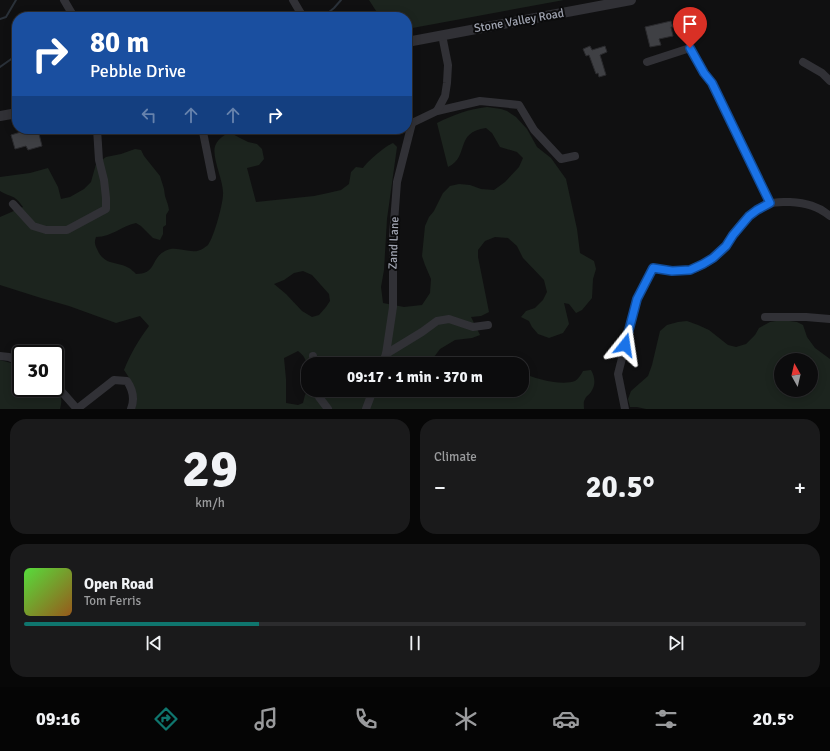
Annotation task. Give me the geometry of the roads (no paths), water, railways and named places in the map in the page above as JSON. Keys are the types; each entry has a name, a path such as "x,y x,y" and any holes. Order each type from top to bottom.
{"street":[{"path":"64,0 71,12"},
{"path":"293,0 301,12"},
{"name":"Stone Valley Road","path":"412,41 630,0"},
{"path":"437,111 445,96 447,83 448,65 442,35"},
{"path":"647,62 690,48 704,73 712,83 770,203"},
{"path":"803,62 822,73 830,81"},
{"path":"412,122 437,111 480,101 519,104 534,130 561,159 575,156"},
{"path":"0,116 12,114"},
{"path":"13,204 33,226 46,230 67,230 106,209 104,180 99,160 97,134"},
{"path":"203,134 212,177"},
{"name":"Zand Lane","path":"385,357 394,307 393,236 397,182 408,134"},
{"path":"625,409 618,374 637,299 653,268 672,271 690,270 703,264 713,258 726,246 749,216 770,203 808,204 818,208 830,216"},
{"path":"765,317 806,317 830,319"},
{"path":"386,354 422,332 436,321 449,319 473,327 488,325"},
{"path":"0,356 12,358"},
{"path":"64,394 77,409 114,380 127,381 132,388 134,402 131,409"},
{"path":"319,397 328,409"},
{"path":"366,409 370,397"}],"waterway":[{"path":"0,19 6,17 16,0"},
{"path":"329,12 341,0"},
{"path":"0,67 12,59"}]}
